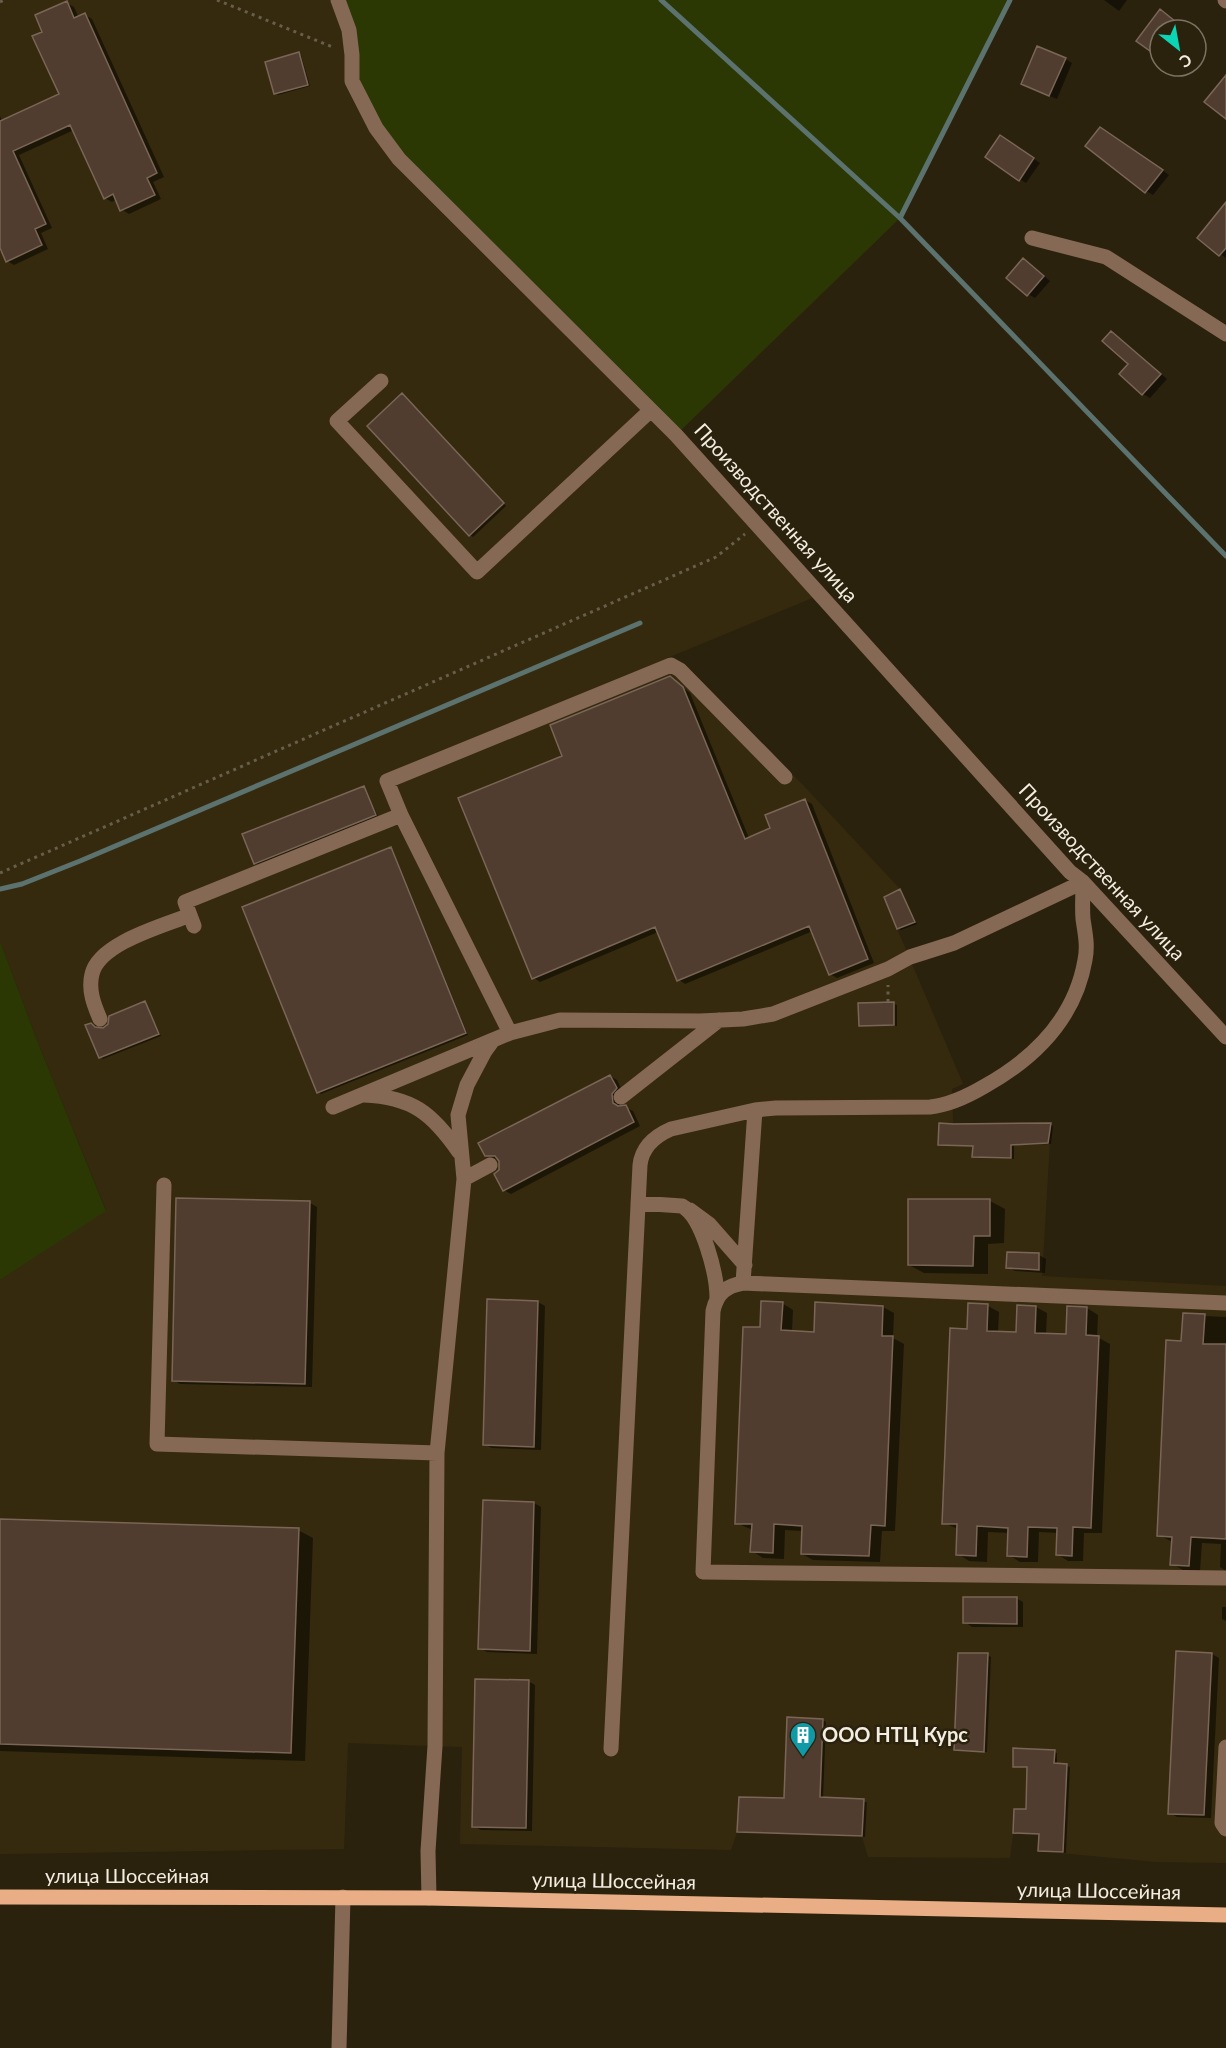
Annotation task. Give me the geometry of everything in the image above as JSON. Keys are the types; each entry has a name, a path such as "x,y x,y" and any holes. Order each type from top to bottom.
{"main road":[{"name":"улица Шоссейная","path":"0,1897 429,1898 1226,1915"}],"street":[{"name":"Производственная улица","path":"338,0 349,30 352,81 376,128 399,159 651,410 755,526 822,594 1070,872 1083,882 1226,1037"},
{"path":"1032,238 1106,257 1226,334"},
{"path":"381,381 337,421 477,572 651,410"},
{"path":"510,1033 401,815 387,781 668,666 680,670 785,777"},
{"path":"100,1019 92,995 91,981 94,969 102,957 126,942 192,920 185,902 401,815"},
{"path":"333,1107 510,1033 560,1020 718,1020 757,1017 796,1006 888,969 910,957 954,943 1083,882 1086,946 1079,985 1056,1029 1032,1053 1010,1070 957,1101 939,1106 755,1110 678,1127 654,1139 646,1148 640,1161 611,1749"},
{"path":"621,1097 718,1020"},
{"path":"429,1898 428,1851 435,1746 437,1453 464,1179 458,1116 461,1100 494,1040"},
{"path":"359,1095 388,1096 412,1104 440,1128 460,1155"},
{"path":"743,1283 755,1110"},
{"path":"464,1179 490,1166"},
{"path":"164,1185 157,1444 437,1453"},
{"path":"638,1203 685,1208 705,1220 745,1265"},
{"path":"685,1208 694,1218 716,1278 717,1298 713,1311 704,1572 1226,1578"},
{"path":"717,1298 726,1288 743,1283 1226,1303"},
{"path":"1226,1747 1222,1823 1226,1830"},
{"path":"339,2048 343,1897"}],"path":[{"path":"0,2 4,0"},
{"path":"217,0 352,55"},
{"path":"0,873 716,557 755,526"}],"shaded area":[{"path":"0,0 338,0 352,55 822,594 667,658 675,658 803,785 900,889 884,898 963,1084 952,1089 953,1123 1051,1123 1042,1276 1226,1286 1226,1863 1157,1862 1038,1851 1039,1835 1013,1834 1010,1858 868,1857 862,1836 737,1832 731,1850 460,1844 462,1747 348,1743 344,1849 0,1854 0,1280 106,1210 36,1038 0,941"}],"green space":[{"path":"338,0 1010,0 900,218 676,435 399,159 369,116"},
{"path":"0,941 36,1038 106,1211 0,1280"}],"building":[{"path":"67,1 74,18 85,13 157,173 147,178 155,195 120,211 113,194 104,199 70,125 13,151 46,224 35,229 42,245 6,262 0,248 0,121 59,94 32,36 42,32 35,15"},
{"path":"1160,9 1171,18 1153,18"},
{"path":"1148,25 1148,50 1136,41"},
{"path":"1037,46 1066,58 1049,96 1021,84"},
{"path":"299,52 308,85 274,94 265,62"},
{"path":"1226,75 1226,119 1204,102"},
{"path":"1100,127 1163,170 1145,193 1085,146"},
{"path":"1000,135 1034,158 1019,181 985,157"},
{"path":"1226,202 1226,248 1219,256 1197,238"},
{"path":"1023,258 1044,276 1027,296 1006,278"},
{"path":"1111,331 1161,374 1142,395 1119,374 1128,364 1102,341"},
{"path":"402,393 504,503 469,536 367,426"},
{"path":"670,676 683,687 745,839 770,828 765,815 805,799 868,959 829,975 809,926 677,981 655,927 532,979 458,798 562,756 550,725"},
{"path":"364,786 376,815 254,864 242,834"},
{"path":"391,847 466,1033 317,1093 242,907"},
{"path":"900,889 915,922 897,929 884,897"},
{"path":"145,1001 159,1034 99,1058 85,1025 91,1023 95,1027 103,1028 108,1024 109,1016"},
{"path":"894,1002 894,1025 859,1026 858,1003"},
{"path":"610,1075 617,1088 612,1094 613,1103 618,1106 626,1105 634,1122 503,1191 494,1174 499,1170 499,1161 495,1156 485,1156 478,1143"},
{"path":"939,1123 1051,1123 1048,1143 1011,1145 1011,1158 972,1157 973,1146 938,1145"},
{"path":"176,1198 310,1201 305,1384 172,1381"},
{"path":"908,1199 990,1199 990,1236 974,1236 973,1266 908,1265"},
{"path":"1007,1252 1039,1253 1039,1270 1006,1268"},
{"path":"487,1299 538,1301 534,1447 483,1445"},
{"path":"761,1301 783,1302 781,1330 814,1332 815,1302 883,1306 882,1336 893,1336 885,1526 871,1525 869,1556 801,1554 802,1526 774,1524 773,1553 750,1552 752,1524 735,1524 743,1327 760,1327"},
{"path":"968,1303 988,1304 987,1331 1016,1332 1017,1305 1036,1306 1035,1333 1066,1334 1067,1306 1087,1307 1086,1335 1099,1336 1091,1528 1073,1527 1072,1556 1056,1555 1057,1528 1028,1527 1027,1557 1007,1556 1008,1528 977,1526 976,1556 956,1555 957,1524 942,1524 950,1328 967,1329"},
{"path":"1183,1313 1205,1314 1203,1344 1226,1344 1226,1539 1191,1537 1189,1566 1170,1565 1172,1537 1157,1536 1166,1340 1181,1341"},
{"path":"483,1500 534,1502 530,1651 478,1649"},
{"path":"0,1519 299,1528 291,1753 0,1744"},
{"path":"963,1597 1017,1597 1017,1624 963,1623"},
{"path":"1176,1651 1212,1653 1204,1815 1168,1814"},
{"path":"958,1653 988,1653 984,1752 954,1750"},
{"path":"475,1679 529,1680 526,1828 472,1827"},
{"name":"ООО НТЦ Курс","path":"787,1717 823,1719 820,1797 864,1799 862,1836 737,1832 739,1797 784,1798"},
{"path":"1013,1748 1055,1750 1054,1763 1067,1764 1063,1852 1038,1851 1039,1834 1013,1833 1014,1809 1026,1809 1027,1767 1013,1767"}],"waterway":[{"path":"661,0 900,218 1010,0"},
{"path":"900,218 1226,556"},
{"path":"0,889 22,884 80,861 640,623"}],"place":[{"name":"ООО НТЦ Курс","path":"803,1758"}]}
